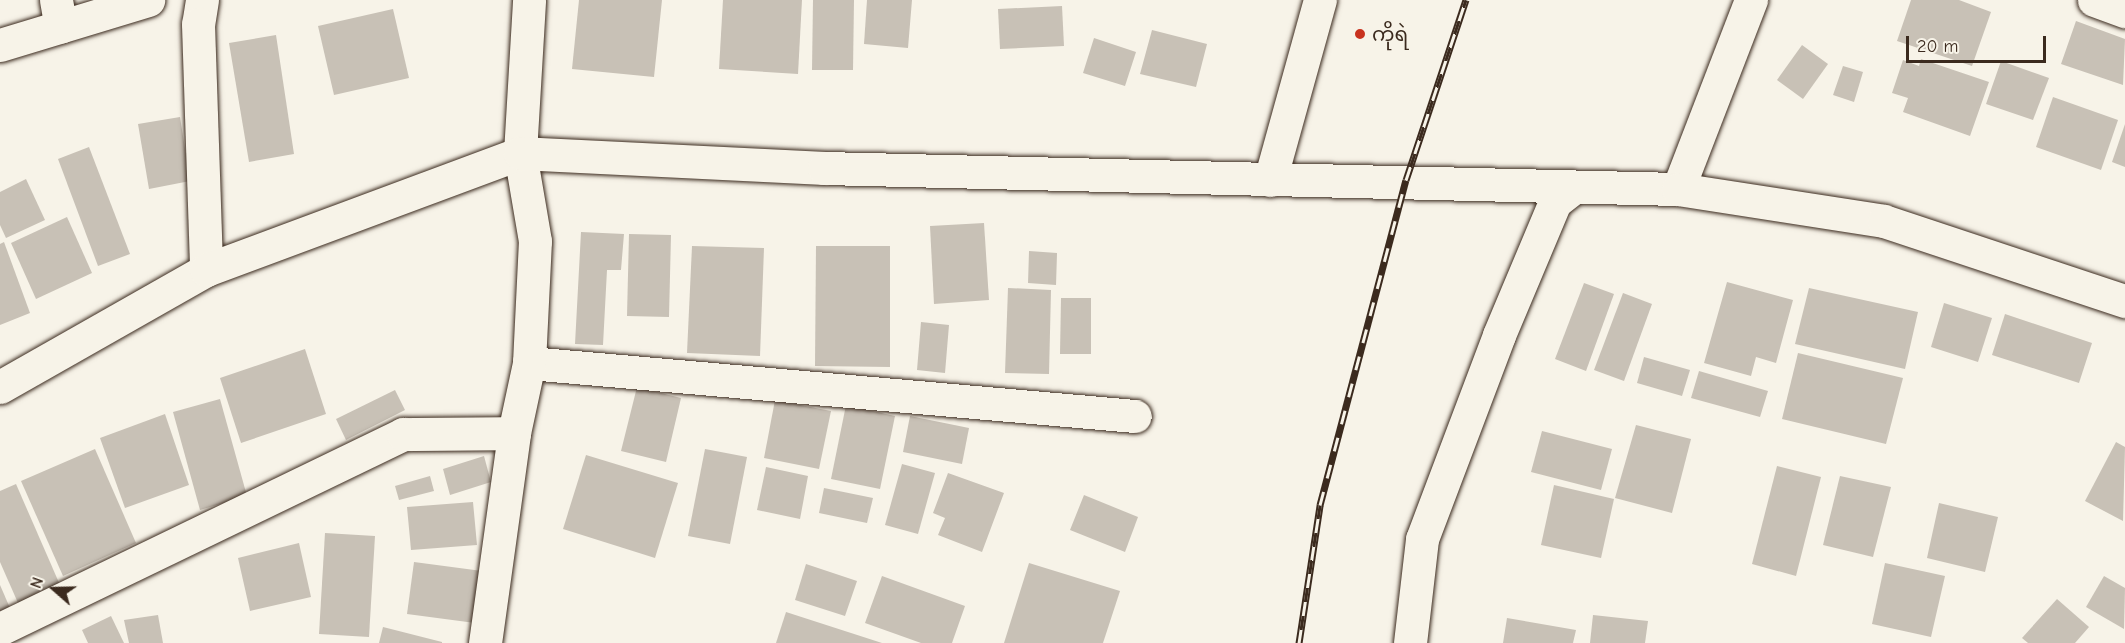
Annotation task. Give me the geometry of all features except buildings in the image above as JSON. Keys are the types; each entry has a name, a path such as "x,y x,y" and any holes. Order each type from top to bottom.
{"street":[{"path":"0,45 58,13 148,0"},
{"path":"202,0 198,24 206,270"},
{"path":"485,643 514,433 529,363 535,241 520,153 529,0"},
{"path":"1270,180 1320,0"},
{"path":"1678,189 1751,0"},
{"path":"2094,0 2125,11"},
{"path":"0,387 206,270 520,153 824,168 1678,189 1884,220 2125,300"},
{"path":"1410,643 1422,539 1499,335 1555,202 1574,187"},
{"path":"529,363 1135,416"},
{"path":"0,629 403,434 514,433"}],"railway":[{"path":"1299,643 1320,505 1406,180 1466,0"}],"place":[{"name":"ကိုရဲ","path":"1360,34"}]}
